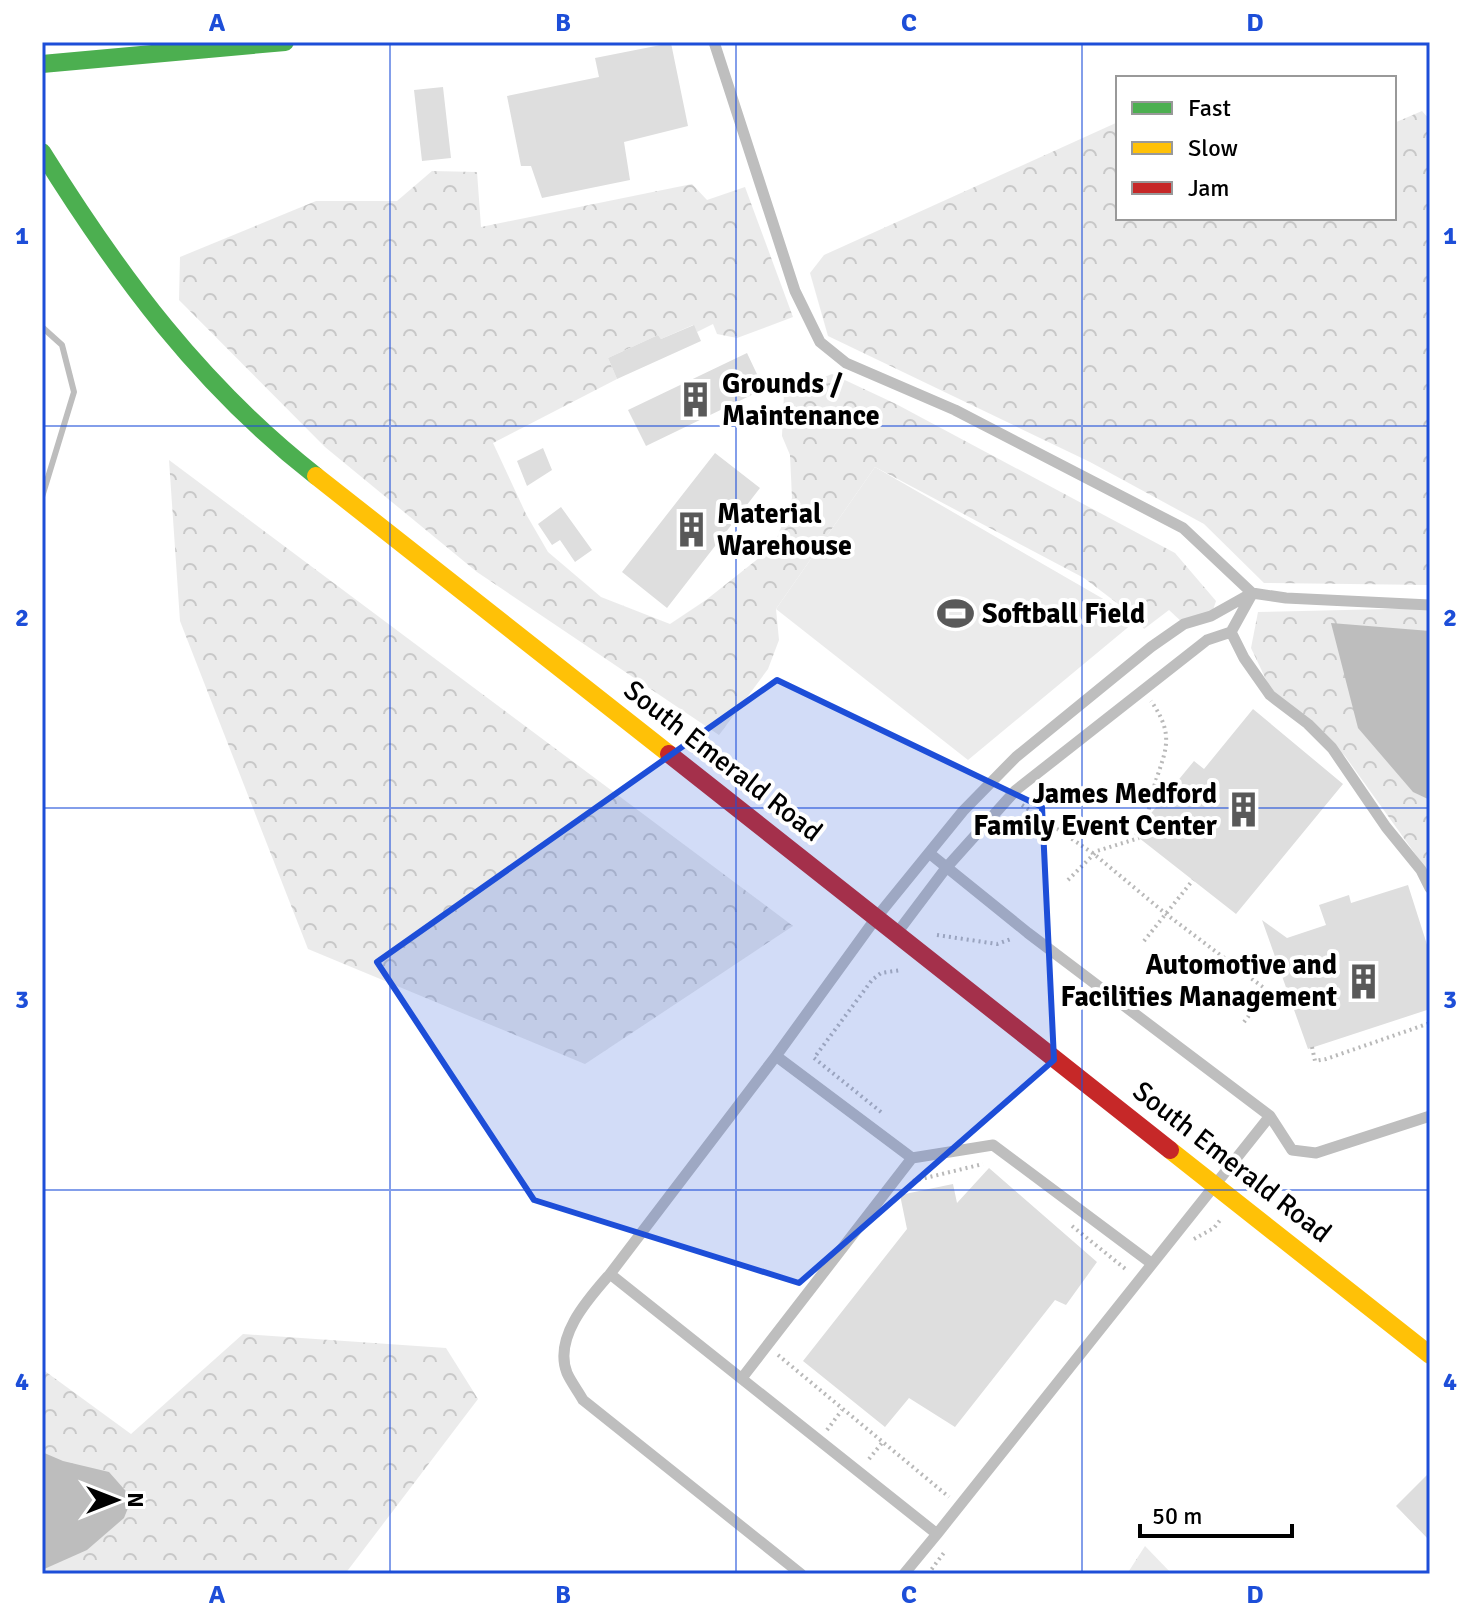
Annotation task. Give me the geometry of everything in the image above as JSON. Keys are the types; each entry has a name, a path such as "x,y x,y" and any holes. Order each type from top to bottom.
{"street":[{"path":"42,64 285,42"},
{"name":"South Emerald Road","path":"42,152 78,211 149,309 207,379 269,439 1430,1355"}],"lane":[{"path":"714,42 795,291 820,342 846,363 955,410 1183,528 1252,593 1286,598 1430,605"},
{"path":"897,933 946,868 1016,790 1207,640 1231,632 1252,593"},
{"path":"801,1574 583,1400 566,1372 563,1353 573,1323 776,1056 876,918 963,811 1016,757 1151,647 1184,624 1211,616 1252,593"},
{"path":"1231,632 1244,658 1270,695 1308,724 1332,748 1386,827 1421,870 1430,888"},
{"path":"929,853 1028,933 1270,1116 1292,1150 1316,1153 1430,1116"},
{"path":"776,1056 912,1158"},
{"path":"904,1574 1270,1116"},
{"path":"742,1378 912,1158 993,1145 1151,1263"},
{"path":"610,1274 937,1534"}],"path":[{"path":"1142,690 1163,719 1168,736 1145,827"},
{"path":"1024,807 1094,854 1166,914 1268,991 1296,998"},
{"path":"1068,880 1094,854 1139,838"},
{"path":"1144,941 1193,880"},
{"path":"887,1118 814,1058 872,980 881,973 906,970 938,934 997,944 1028,933"},
{"path":"1244,1022 1268,991"},
{"path":"1312,1047 1315,1061 1326,1059 1430,1023"},
{"path":"907,1182 912,1158"},
{"path":"786,1344 777,1356 959,1506"},
{"path":"819,1439 842,1410"},
{"path":"859,1472 882,1443"},
{"path":"928,1574 955,1540"}],"highlighted area":[{"path":"777,680 1042,807 1054,1060 799,1283 534,1200 377,962"}],"green space":[{"path":"1422,111 1430,120 1430,585 1264,583 1204,524 1090,462 828,336 810,273 824,255 1116,123 1116,220 1396,220 1396,122"},
{"path":"432,171 477,172 481,227 692,184 707,200 745,187 793,317 737,338 717,334 713,324 697,332 693,325 661,339 658,335 608,358 617,379 493,443 526,514 548,552 601,597 670,624 706,600 774,546 792,498 790,455 782,436 784,393 832,374 896,404 1175,553 1216,601 1211,616 1184,624 1169,610 1144,629 1138,619 1084,578 875,467 776,609 779,640 768,669 719,735 477,572 325,447 179,300 180,257 316,201 397,201"},
{"path":"169,460 793,926 585,1064 308,949 180,621"},
{"name":"Softball Field","path":"875,467 1138,619 968,760 776,609"},
{"path":"1430,608 1430,878 1345,756 1271,690 1251,648 1258,612"},
{"path":"243,1334 446,1348 478,1399 345,1574 42,1574 42,1369 131,1434"},
{"path":"1145,1546 1172,1574 1127,1574"}],"shaded area":[{"path":"1331,623 1430,631 1430,800 1413,792 1358,728"},
{"path":"42,1452 63,1461 109,1472 132,1498 124,1518 87,1550 42,1570"}],"building":[{"path":"671,43 688,126 624,142 630,180 542,198 531,166 521,166 507,96 599,77 595,58"},
{"path":"443,87 451,158 422,161 414,90"},
{"path":"694,325 701,341 617,379 608,358 658,335 661,339"},
{"name":"Grounds / Maintenance","path":"747,353 764,389 646,446 628,410"},
{"path":"543,448 552,470 527,486 517,461"},
{"name":"Material Warehouse","path":"715,453 760,488 667,608 622,572"},
{"path":"561,507 592,550 575,562 560,540 552,545 538,524"},
{"name":"James Medford Family Event Center","path":"1253,709 1343,784 1236,914 1134,834 1194,761 1204,769"},
{"name":"Automotive and Facilities Management","path":"1408,885 1430,954 1430,1009 1308,1049 1262,920 1287,938 1326,925 1319,905 1349,895 1351,903"},
{"path":"989,1168 1097,1262 1066,1305 1055,1300 955,1427 909,1398 885,1427 803,1361 907,1229 900,1195 953,1184 957,1203"},
{"path":"1430,1472 1430,1541 1396,1506"}],"waterway":[{"path":"42,327 62,345 74,392 42,497"}],"traffic: fast":[{"path":"42,64 285,42"},
{"path":"42,152 101,243 165,327 235,405 316,476"}],"traffic: slow":[{"path":"316,476 669,754"},
{"path":"1170,1150 1430,1355"}],"traffic: jam":[{"path":"669,754 1170,1150"}],"place":[{"name":"Grounds / Maintenance","path":"696,400"},
{"name":"Material Warehouse","path":"691,530"},
{"name":"Softball Field","path":"956,614"},
{"name":"James Medford Family Event Center","path":"1243,810"},
{"name":"Automotive and Facilities Management","path":"1363,981"}]}
